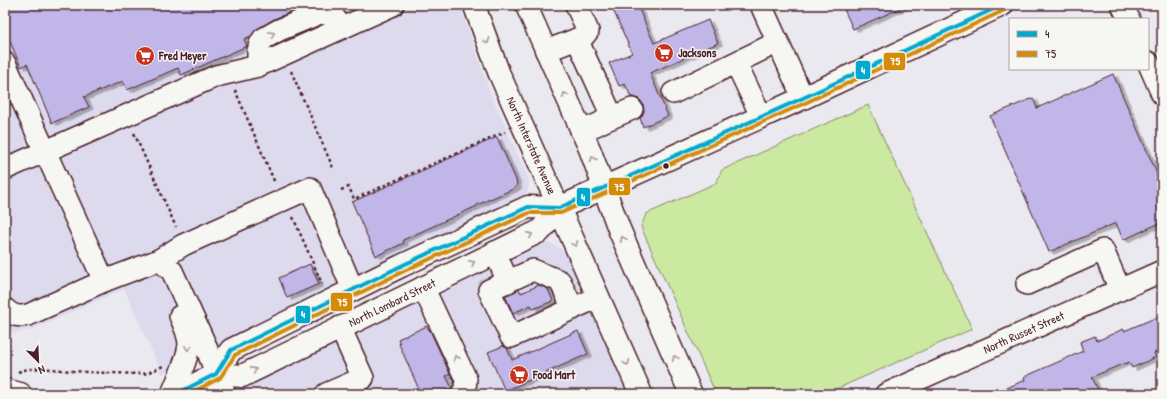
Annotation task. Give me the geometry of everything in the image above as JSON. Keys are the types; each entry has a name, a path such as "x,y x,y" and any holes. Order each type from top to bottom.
{"main road":[{"name":"North Lombard Street","path":"559,208 528,207 401,266 231,350 216,374 242,376 540,230 559,208 803,98 1001,5"},
{"path":"604,188 619,229 691,394"},
{"name":"North Interstate Avenue","path":"559,208 641,394"},
{"path":"176,394 216,374"},
{"path":"11,381 20,394"}],"street":[{"path":"5,169 216,76 258,66 393,5"},
{"name":"North Interstate Avenue","path":"474,5 499,73 559,208"},
{"path":"526,5 590,150 604,188"},
{"path":"546,51 584,36 588,31 576,5"},
{"path":"761,5 803,98"},
{"path":"1122,5 1128,18"},
{"path":"258,66 258,51 260,44 263,39 279,30 320,13 328,14 334,17 342,28"},
{"path":"577,38 610,112 604,121"},
{"path":"673,93 778,42"},
{"path":"5,63 104,281"},
{"path":"736,63 761,116"},
{"path":"1149,64 1162,94"},
{"path":"581,131 632,109"},
{"path":"5,310 16,316 28,315 104,281 159,260 183,245 310,188 353,290"},
{"path":"1027,284 1103,250 1120,290"},
{"path":"495,252 508,282"},
{"path":"159,260 172,271 205,344 225,394"},
{"path":"159,260 159,276 186,328 189,344 188,352 172,394"},
{"path":"573,309 560,281 533,270 489,290 511,337 573,309 598,297"},
{"name":"North Russet Street","path":"886,394 1162,271"},
{"path":"423,287 466,379 465,389 462,394"},
{"path":"326,394 363,378 340,327"}],"path":[{"path":"284,55 333,168"},
{"path":"228,73 276,184"},
{"path":"341,190 349,187 354,199 522,125"},
{"path":"291,213 330,301"},
{"path":"11,381 23,370 35,368 73,371 148,373"}],"shaded area":[{"path":"5,5 460,5 490,92 529,180 527,192 521,199 515,202 162,374 124,289 31,330 15,333 5,331"},
{"path":"550,243 563,250 576,267 634,394 530,394 526,384 504,394 243,394 245,387 540,244"}],"green space":[{"path":"868,105 972,329 825,394 716,394 641,227 646,214 716,183 722,170"}],"building":[{"name":"Fred Meyer","path":"5,5 308,5 274,19 257,29 251,36 244,39 247,46 181,75 178,68 127,90 123,81 84,97 89,107 52,123 27,64 21,67 5,30"},
{"path":"611,5 637,5 654,43 708,20 718,43 650,73 668,116 643,127 640,118 644,111 643,104 639,99 631,97 625,84 619,86 609,63 632,53"},
{"path":"842,5 908,5 853,29"},
{"path":"1113,74 1162,185 1162,222 1123,240 1116,223 1049,252 990,116 1033,98 1037,108"},
{"path":"497,137 516,180 517,186 403,240 404,243 376,256 352,202"},
{"path":"310,264 319,284 287,298 279,278"},
{"path":"539,285 548,289 553,301 533,309 531,305 513,313 505,296 519,289 521,293"},
{"path":"1162,315 1162,350 1154,353 1156,357 1132,368 1129,362 1092,377 1100,394 993,394 1025,380 1024,377 1083,351 1080,342 1095,336 1097,341 1123,329 1124,331"},
{"path":"427,326 450,374 446,376 452,388 437,394 421,394 398,339"},
{"name":"Food Mart","path":"578,331 588,354 505,391 488,352 503,346 507,348 512,360"}],"transit line":[{"name":"4","path":"176,394 216,374 231,350 401,266 528,207 559,208 803,98 1002,5"},
{"name":"75","path":"189,394 220,378 235,355 404,271 529,213 561,213 805,103 1005,10"}],"place":[{"name":"Jacksons","path":"664,53"},
{"name":"Fred Meyer","path":"145,56"},
{"name":"Food Mart","path":"519,375"}]}
